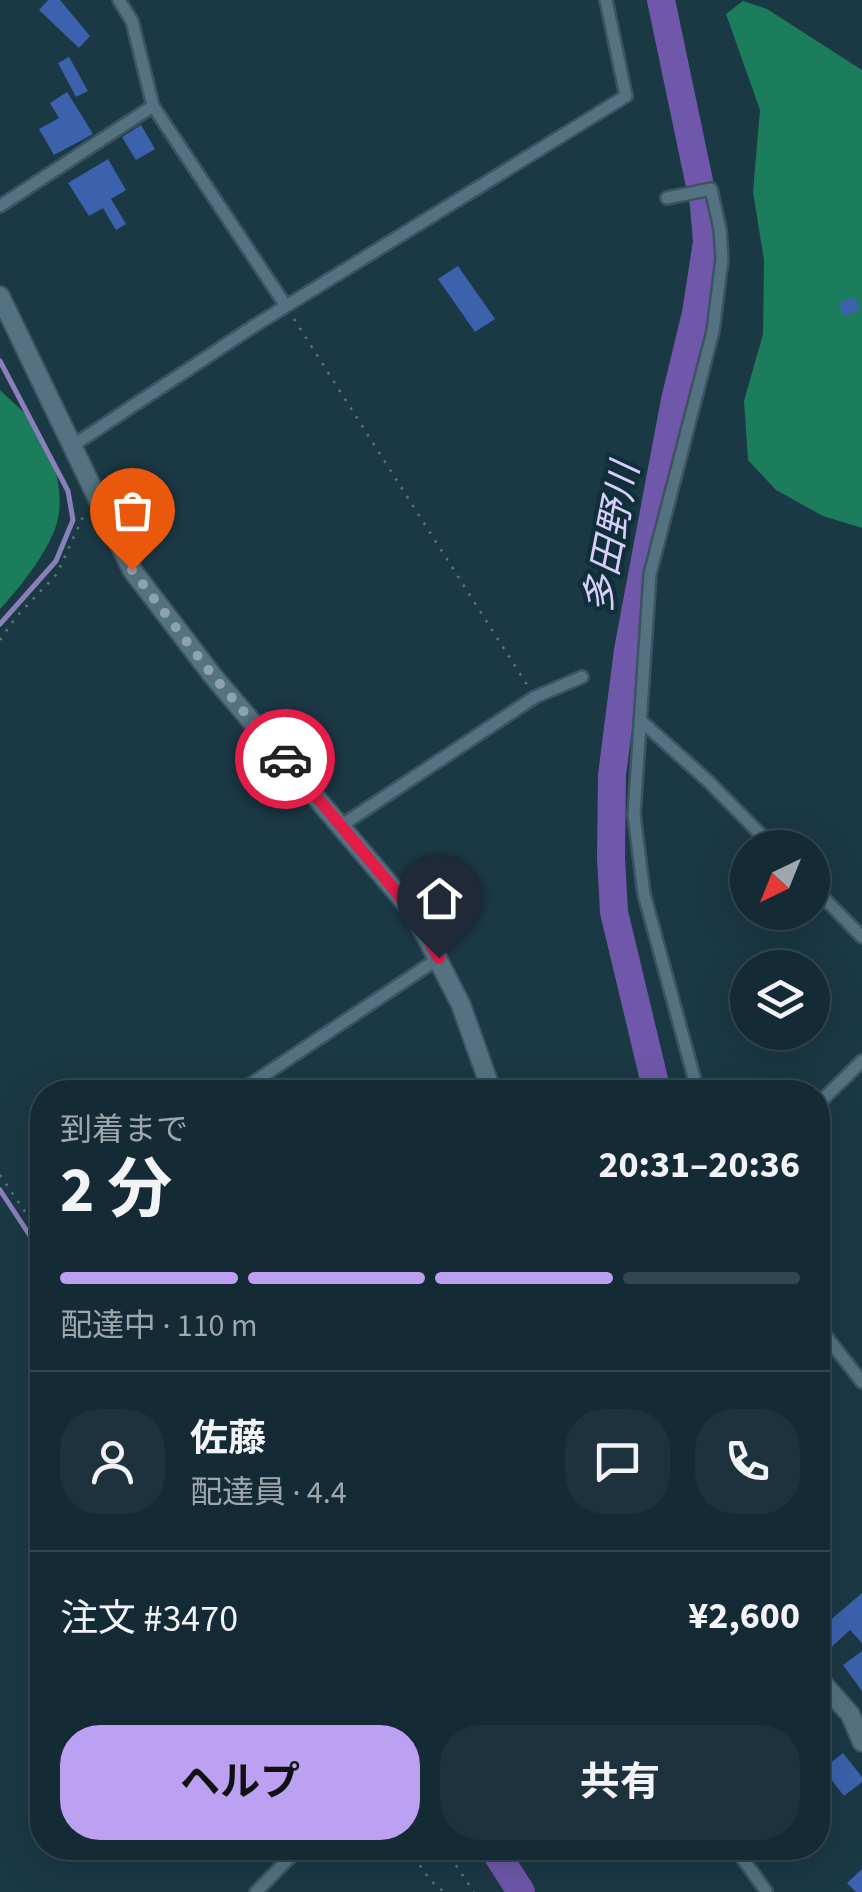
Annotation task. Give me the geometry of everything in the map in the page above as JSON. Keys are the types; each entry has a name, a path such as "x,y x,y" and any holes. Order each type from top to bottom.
{"main road":[{"path":"0,296 132,570 161,612 414,913 461,1006 488,1080"},
{"path":"830,1692 850,1714 862,1742"}],"street":[{"path":"119,0 132,21 153,106 286,306"},
{"path":"72,446 286,306 626,96 606,0"},
{"path":"0,206 153,106"},
{"path":"667,198 711,189 722,259 713,331 650,574 634,815 644,894 695,1080"},
{"path":"342,825 535,698 582,677"},
{"path":"640,720 756,830"},
{"path":"830,904 862,936"},
{"path":"258,1080 439,958"},
{"path":"830,1092 862,1061"},
{"path":"830,1341 862,1382"},
{"path":"256,1892 287,1860"},
{"path":"743,1860 766,1892"}],"path":[{"path":"286,306 535,698"},
{"path":"0,640 57,574 82,516 96,497"},
{"path":"0,1174 30,1215"},
{"path":"416,1860 444,1892"},
{"path":"452,1860 474,1892"}],"green space":[{"path":"743,1 767,9 862,70 862,528 823,516 776,490 748,460 744,401 763,334 764,260 753,192 760,110 726,14"},
{"path":"0,390 38,429 53,460 60,495 50,541 0,609"}],"building":[{"path":"48,0 60,0 90,36 79,48 39,10"},
{"path":"69,57 88,91 76,97 58,63"},
{"path":"67,92 93,134 54,155 39,129 59,118 50,103"},
{"path":"141,125 155,149 136,160 122,137"},
{"path":"108,159 126,190 111,199 126,224 116,230 103,208 89,216 68,183"},
{"path":"458,266 495,319 475,332 438,279"},
{"path":"855,297 860,310 844,316 839,303"},
{"path":"862,1593 862,1643 850,1630 830,1648 830,1620"},
{"path":"862,1651 862,1691 843,1665"},
{"path":"843,1753 862,1782 844,1796 830,1778 830,1763"},
{"path":"862,1869 862,1892 856,1892 847,1883"}],"waterway":[{"name":"多田野川","path":"654,1080 614,912 612,775 628,650 707,242 704,205 661,0"},
{"path":"0,361 68,491 73,520 56,561 0,624"},
{"path":"0,1190 30,1236"},
{"name":"多田野川","path":"501,1860 521,1892"}],"way so far":[{"path":"132,570 161,612 285,759"}],"route":[{"path":"285,759 414,913 439,958"}]}
